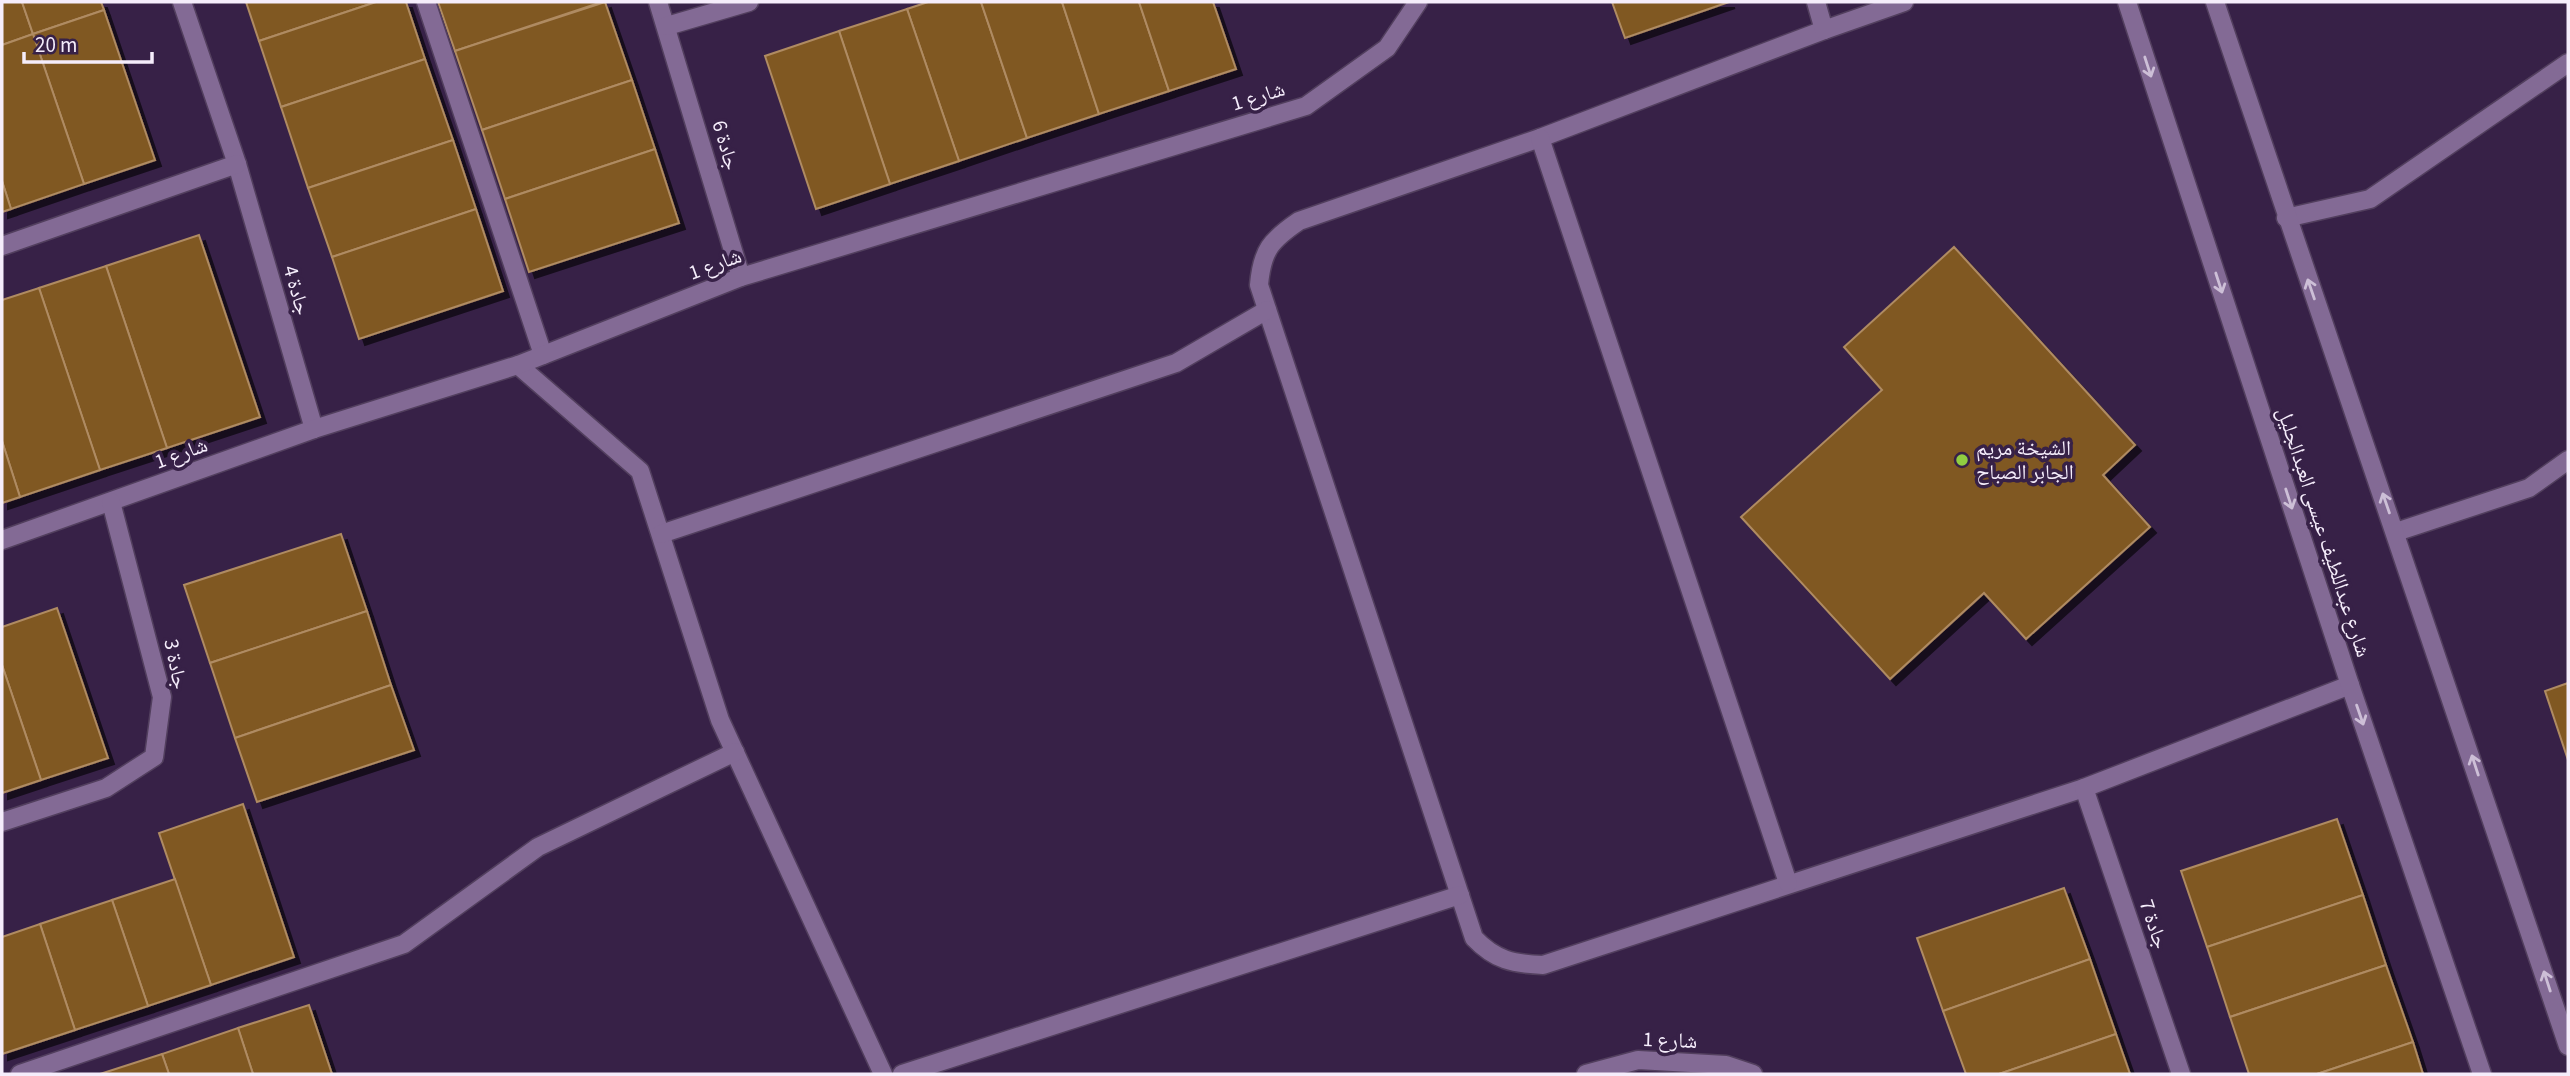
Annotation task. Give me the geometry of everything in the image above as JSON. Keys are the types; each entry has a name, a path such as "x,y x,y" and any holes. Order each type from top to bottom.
{"street":[{"name":"جادة 4","path":"182,2 237,164 314,429"},
{"path":"426,2 543,355"},
{"name":"جادة 6","path":"658,2 741,277"},
{"path":"667,26 749,2"},
{"name":"شارع 1","path":"2,540 314,429 518,365 741,277 1306,106 1387,48 1418,2"},
{"path":"1816,2 1824,30"},
{"path":"1904,2 1540,138 1300,221 1277,236 1261,258 1259,285 1474,938 1489,954 1513,964 1543,965 2084,788 2350,685"},
{"name":"شارع عبداللطيف عيسى العبدالجليل","path":"2127,2 2350,685 2482,1074"},
{"path":"2216,2 2286,218 2396,532 2568,1046"},
{"path":"2286,218 2370,199 2568,63"},
{"path":"1540,138 1788,883"},
{"path":"2,246 237,164"},
{"path":"661,534 1176,363 1267,310"},
{"path":"518,365 640,471 720,720 883,1074"},
{"path":"2396,532 2529,488 2568,460"},
{"name":"جادة 3","path":"2,822 106,788 154,757 162,697 111,502"},
{"path":"20,1074 404,944 538,847 735,752"},
{"name":"جادة 7","path":"2084,788 2181,1074"},
{"path":"902,1074 1460,895"},
{"name":"شارع 1","path":"1586,1074 1638,1060 1726,1065 1753,1074"}],"building":[{"path":"2,2 22,2 33,34 2,45"},
{"path":"22,2 101,2 104,10 33,34"},
{"path":"246,2 376,2 259,41"},
{"path":"376,2 406,2 425,59 281,107 259,41"},
{"path":"438,2 602,2 455,51"},
{"path":"605,2 632,80 482,130 455,51"},
{"path":"928,2 981,2 1027,138 959,161 907,9"},
{"path":"981,2 1062,2 1099,114 1027,138"},
{"path":"1062,2 1139,2 1169,91 1099,114"},
{"path":"1139,2 1213,2 1236,69 1169,91"},
{"path":"1612,2 1729,2 1625,38"},
{"path":"907,9 959,161 890,184 839,31"},
{"path":"104,10 155,160 84,184 33,34"},
{"path":"839,31 890,184 816,209 765,56"},
{"path":"33,34 84,184 11,209 2,181 2,45"},
{"path":"425,59 453,140 308,188 281,107"},
{"path":"632,80 655,149 505,199 482,130"},
{"path":"453,140 476,209 332,257 308,188"},
{"path":"655,149 679,223 529,272 505,199"},
{"path":"2,181 11,209 2,212"},
{"path":"476,209 503,291 359,339 332,257"},
{"path":"199,235 260,417 167,448 106,266"},
{"name":"الشيخة مريم الجابر الصباح","path":"1954,247 2135,445 2103,475 2150,527 2026,639 1984,593 1890,679 1741,517 1882,390 1844,347"},
{"path":"106,266 167,448 100,470 39,288"},
{"path":"39,288 100,470 20,497 2,441 2,300"},
{"path":"2,441 20,497 2,503"},
{"path":"341,534 367,611 210,663 184,585"},
{"path":"57,608 108,758 41,780 2,665 2,627"},
{"path":"367,611 391,685 235,738 210,663"},
{"path":"2,665 41,780 2,793"},
{"path":"2568,683 2568,760 2545,691"},
{"path":"391,685 414,750 257,802 235,738"},
{"path":"243,804 294,957 211,985 159,833"},
{"path":"2337,819 2363,895 2207,947 2181,871"},
{"path":"175,879 211,985 148,1006 112,900"},
{"path":"2064,888 2090,959 1943,1011 1917,938"},
{"path":"2363,895 2386,965 2230,1017 2207,947"},
{"path":"112,900 148,1006 75,1030 40,924"},
{"path":"40,924 75,1030 2,1054 2,937"},
{"path":"2090,959 2116,1034 1999,1074 1966,1074 1943,1011"},
{"path":"2386,965 2413,1042 2317,1074 2249,1074 2230,1017"},
{"path":"309,1005 332,1074 253,1074 238,1028"},
{"path":"238,1028 253,1074 169,1074 162,1054"},
{"path":"2116,1034 2130,1074 1999,1074"},
{"path":"2413,1042 2423,1074 2317,1074"},
{"path":"162,1054 169,1074 100,1074"}],"place":[{"name":"الشيخة مريم الجابر الصباح","path":"1962,460"}]}
